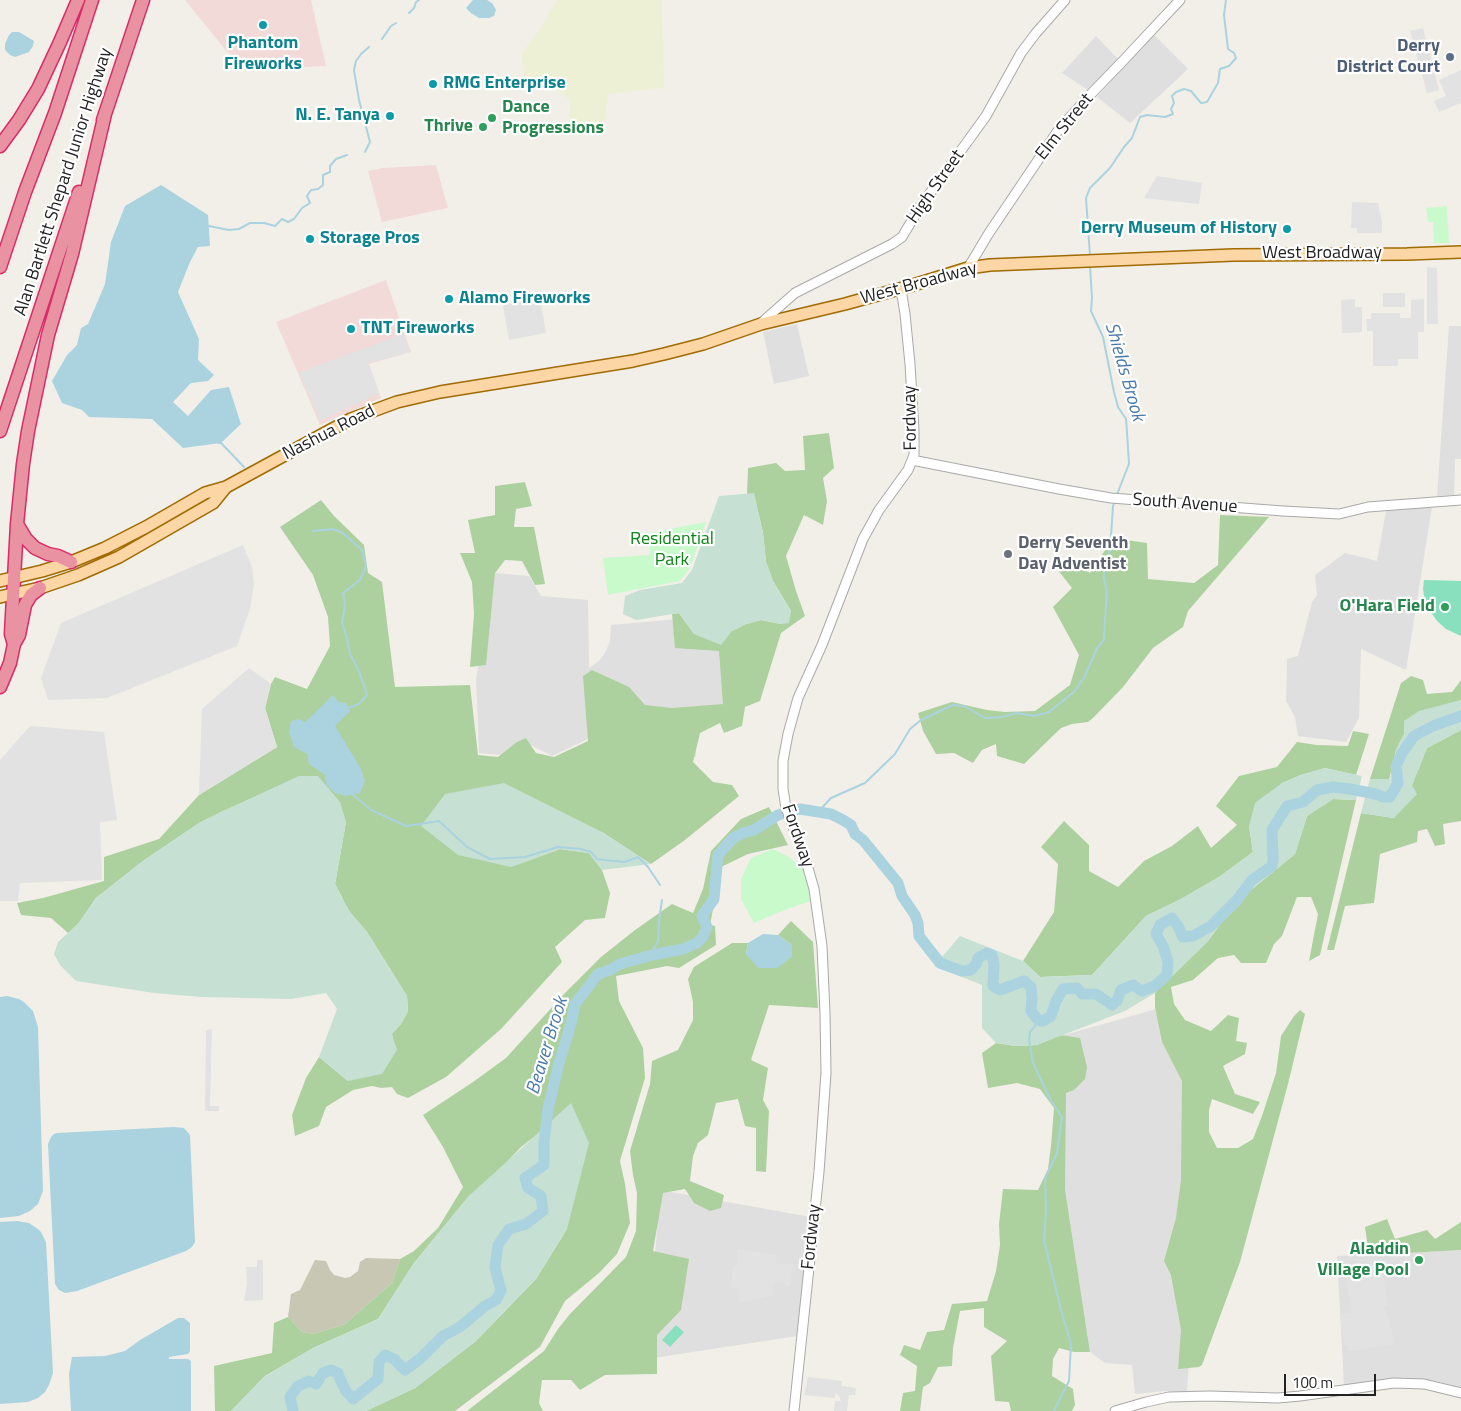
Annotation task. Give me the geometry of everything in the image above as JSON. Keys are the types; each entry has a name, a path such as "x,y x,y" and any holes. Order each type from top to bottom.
{"highway":[{"path":"0,146 38,89 78,0"},
{"name":"Alan Bartlett Shepard Junior Highway","path":"0,268 25,192 55,113 92,0"},
{"name":"Alan Bartlett Shepard Junior Highway","path":"0,431 143,0"},
{"path":"14,644 6,596 14,578 23,464 34,399 50,327 72,254 105,114"},
{"path":"17,524 26,539 35,548 71,562"},
{"path":"0,687 10,664 27,601 40,588"}],"main road":[{"name":"West Broadway","path":"466,387 649,358 703,344 760,324 845,304 968,268 990,265 1261,254 1461,252"},
{"name":"Nashua Road","path":"0,581 71,562 131,536 206,493 226,487 357,416 406,399 466,387"},
{"name":"Nashua Road","path":"6,596 40,588 99,566 139,546 212,503 226,487"}],"street":[{"name":"High Street","path":"760,324 795,293 896,242 902,236 925,200 986,116 1023,51 1036,33 1066,0"},
{"name":"Elm Street","path":"968,268 989,233 1057,132 1180,0"},
{"name":"Fordway","path":"794,1411 819,1172 826,1072 824,975 819,916 808,867 786,808 783,789 783,761 798,698 822,645 867,531 878,510 904,476 912,460 914,448 910,373 901,288"},
{"name":"South Avenue","path":"912,460 1066,491 1116,499 1327,514 1339,514 1368,507 1461,500"},
{"path":"1115,1411 1169,1397 1278,1398 1389,1383 1424,1384 1461,1393"}],"shaded area":[{"path":"185,0 311,0 326,66 246,70 224,48"},
{"path":"557,0 662,0 664,88 608,94 603,134 571,136 569,99 553,88 525,83 521,54 541,28"},
{"path":"1423,28 1439,90 1427,93 1410,31"},
{"path":"1153,34 1188,69 1130,123 1097,97"},
{"path":"1096,36 1118,59 1088,90 1062,73"},
{"path":"1461,70 1461,103 1439,112 1434,101 1446,96 1439,80"},
{"path":"436,165 448,208 382,222 368,171 383,168"},
{"path":"1157,176 1202,183 1199,204 1144,198"},
{"path":"1352,202 1378,203 1382,233 1357,233 1357,228 1351,228"},
{"path":"1427,267 1437,268 1438,324 1427,324"},
{"path":"386,280 411,352 369,364 381,398 320,425 276,322"},
{"path":"1383,293 1405,293 1405,307 1383,307"},
{"path":"540,298 546,333 509,340 503,305"},
{"path":"1355,299 1355,307 1362,307 1362,332 1342,333 1341,300"},
{"path":"1424,299 1424,332 1418,332 1418,359 1398,359 1398,366 1373,366 1373,331 1367,331 1366,319 1371,319 1371,313 1400,313 1400,318 1411,318 1411,300"},
{"path":"797,324 809,376 774,384 763,332"},
{"path":"1449,326 1461,326 1461,459 1455,459 1454,495 1437,496"},
{"path":"403,334 410,352 368,363 379,393 320,421 300,372"},
{"path":"754,493 763,533 766,561 773,581 791,611 789,623 781,624 761,620 746,624 732,631 721,645 694,634 679,613 636,620 623,614 625,596 640,590 682,583 692,570 719,496"},
{"path":"1432,507 1406,670 1361,649 1359,718 1346,742 1298,736 1295,717 1286,701 1287,659 1298,656 1312,602 1317,595 1315,575 1345,553 1377,561 1386,511"},
{"path":"243,545 252,567 254,585 250,609 237,646 107,698 48,700 41,678 61,623"},
{"path":"495,573 529,576 541,596 588,600 589,668 600,660 606,651 610,641 611,625 678,619 725,648 731,714 696,718 696,757 598,747 590,738 552,756 523,741 501,755 479,753 476,679"},
{"path":"249,668 271,684 265,708 277,747 199,795 202,709"},
{"path":"1461,700 1461,730 1427,748 1412,785 1417,794 1394,818 1361,813 1370,779 1390,779 1396,750 1404,734 1404,721 1419,711"},
{"path":"30,726 104,732 117,820 100,822 102,880 20,883 18,901 0,901 0,760"},
{"path":"1325,768 1362,776 1356,800 1333,799 1307,816 1295,854 1251,890 1221,923 1208,941 1155,993 1125,1011 1037,1045 1016,1046 996,1043 982,1028 982,985 934,966 960,936 1023,961 1040,977 1092,975 1146,916 1219,877 1253,852 1249,826 1255,803 1282,783"},
{"path":"299,776 318,776 340,802 346,822 335,884 349,911 367,932 407,996 408,1011 401,1024 392,1034 397,1050 382,1074 348,1081 319,1057 337,1009 326,993 291,999 202,997 154,993 76,981 60,965 54,954 58,942 78,924 96,898 143,861 199,823"},
{"path":"504,783 602,832 651,864 602,870 589,853 560,849 511,867 458,855 421,826 445,794"},
{"path":"1174,1004 1206,1079 1187,1392 1165,1391 1135,1394 1132,1365 1105,1363 1090,1352 1065,1189 1064,1035"},
{"path":"212,1029 210,1106 219,1106 219,1111 205,1111 206,1030"},
{"path":"571,1103 589,1143 567,1229 536,1279 476,1341 415,1388 366,1411 231,1411 264,1377 313,1348 378,1319 414,1263 469,1196"},
{"path":"660,1190 811,1217 797,1336 647,1359"},
{"path":"738,1249 777,1255 776,1263 793,1265 790,1287 785,1286 785,1283 775,1282 774,1295 739,1303 739,1289 730,1287 733,1266 736,1266"},
{"path":"1461,1250 1461,1388 1436,1381 1399,1379 1344,1385 1337,1256"},
{"path":"366,1258 400,1259 392,1283 345,1324 314,1334 302,1332 288,1317 291,1294 300,1290 315,1260 326,1261 334,1275 345,1278 358,1271 360,1262"},
{"path":"257,1260 263,1260 263,1300 244,1301 247,1284 246,1267 257,1267"},
{"path":"1381,1262 1388,1306 1384,1307 1395,1344 1349,1351 1348,1346 1344,1345 1340,1314 1352,1312 1344,1269"},
{"path":"808,1377 842,1381 842,1386 856,1388 855,1395 849,1395 847,1411 834,1411 835,1401 841,1401 836,1393 835,1398 804,1395"}],"green space":[{"path":"1447,206 1449,243 1434,243 1433,222 1428,222 1426,208"},
{"path":"829,433 834,468 823,478 827,501 823,525 804,515 786,556 805,616 781,633 760,701 745,707 742,726 724,733 720,723 700,733 693,762 713,782 732,785 739,796 685,840 651,864 602,832 511,867 560,849 589,853 602,870 610,893 605,918 585,920 555,947 562,962 501,1029 446,1077 408,1098 397,1094 392,1087 381,1088 372,1086 353,1090 326,1107 319,1126 295,1136 292,1115 306,1078 319,1057 348,1081 401,1024 408,1011 407,996 367,932 349,911 335,884 346,822 242,803 199,823 143,861 96,898 78,924 68,933 51,918 21,915 17,903 43,898 104,881 104,857 159,839 199,795 277,747 265,708 271,684 275,677 307,689 330,646 328,617 313,575 280,527 321,500 334,516 364,545 368,573 382,582 395,687 470,685 478,755 498,757 517,742 526,738 536,753 554,757 588,741 583,676 592,670 629,687 645,705 672,708 723,704 719,651 675,648 672,614 679,613 694,634 732,631 746,624 761,620 781,624 791,611 773,581 766,562 763,533 754,494 747,494 748,468 776,463 785,471 805,470 803,436"},
{"path":"525,482 532,506 516,509 514,527 534,527 545,584 535,585 522,561 505,560 495,573 486,665 470,667 474,614 472,582 460,553 475,553 468,520 495,515 495,486"},
{"path":"1220,515 1269,517 1188,611 1183,627 1153,648 1123,687 1094,717 1088,722 1072,724 1061,728 1024,764 997,756 996,744 982,750 973,763 954,753 936,754 923,731 918,713 952,702 1005,712 1035,711 1070,685 1079,655 1053,607 1072,588 1057,569 1071,558 1090,573 1113,538 1147,543 1148,579 1194,583 1218,565"},
{"name":"Residential Park","path":"706,522 690,568 680,581 608,595 603,558 650,555 650,533"},
{"name":"O'Hara Field","path":"1424,580 1461,581 1461,636 1446,629 1431,612 1424,596"},
{"path":"1411,676 1423,680 1427,694 1452,692 1461,680 1461,700 1404,721 1404,734 1396,750 1389,780 1370,779 1401,683"},
{"path":"1461,730 1461,821 1443,824 1445,844 1435,846 1427,829 1418,831 1417,842 1380,854 1374,903 1345,906 1334,950 1327,950 1361,813 1394,818 1412,785 1427,748"},
{"path":"1353,731 1369,734 1356,775 1325,768 1282,783 1249,826 1253,852 1219,877 1146,916 1092,975 1040,977 1023,961 1054,912 1058,864 1041,847 1064,821 1089,845 1089,871 1118,887 1144,861 1172,846 1198,826 1211,848 1237,825 1216,806 1239,776 1277,767 1297,742 1348,746"},
{"path":"1333,799 1356,800 1320,955 1309,961 1318,914 1311,897 1297,897 1282,936 1274,944 1266,963 1241,963 1234,955 1218,958 1193,980 1171,987 1174,1004 1185,1020 1211,1031 1228,1015 1239,1018 1236,1041 1247,1043 1245,1054 1223,1066 1235,1094 1260,1102 1253,1114 1212,1099 1209,1110 1209,1132 1217,1148 1238,1148 1253,1139 1276,1073 1281,1036 1300,1010 1305,1014 1240,1262 1202,1365 1178,1369 1181,1330 1171,1275 1164,1261 1176,1218 1181,1180 1182,1081 1162,1042 1155,1007 1155,993 1208,941 1221,923 1251,890 1295,854 1307,816"},
{"path":"769,807 788,845 748,854 721,867 710,925 715,926 716,945 679,968 667,966 616,976 619,1001 643,1048 645,1078 620,1161 630,1223 617,1254 599,1273 565,1301 540,1347 455,1411 366,1411 415,1388 476,1341 536,1279 567,1229 543,1130 521,1147 500,1169 469,1196 414,1263 378,1319 313,1348 265,1376 231,1411 215,1411 214,1366 272,1353 274,1323 288,1317 302,1332 314,1334 345,1324 392,1283 400,1259 414,1251 438,1228 463,1187 443,1147 423,1115 506,1058 564,994 601,957 635,930 672,904 693,913 703,889 711,851 741,819"},
{"path":"773,849 789,857 805,871 813,900 754,923 741,899 741,879 751,858"},
{"path":"791,921 813,942 818,1008 769,1005 751,1060 768,1068 763,1100 769,1111 766,1172 756,1171 756,1128 745,1126 738,1099 716,1103 708,1135 698,1143 693,1156 690,1181 724,1195 721,1208 710,1211 694,1203 685,1189 663,1193 653,1251 689,1259 681,1310 657,1335 657,1374 605,1375 580,1390 571,1380 542,1380 539,1403 543,1411 467,1411 544,1351 570,1314 626,1257 636,1231 637,1193 630,1151 650,1084 652,1061 678,1050 693,1020 693,1002 688,979 694,967 732,943 748,943 746,954 792,945 778,935"},
{"path":"1060,1035 1080,1038 1087,1067 1085,1079 1074,1090 1066,1093 1065,1189 1090,1352 1074,1352 1059,1348 1053,1359 1052,1376 1073,1389 1075,1405 1072,1411 1011,1411 1009,1402 995,1401 991,1356 1007,1341 984,1327 984,1308 960,1311 953,1348 952,1366 938,1367 930,1383 923,1387 920,1411 900,1411 903,1393 915,1391 917,1366 900,1355 904,1345 920,1350 927,1332 944,1330 952,1304 987,1301 996,1271 1000,1245 999,1224 1003,1189 1038,1190 1048,1169 1054,1108 1040,1089 1017,1083 988,1088 982,1053 996,1043 1016,1046 1037,1045"},
{"path":"1387,1219 1395,1239 1427,1230 1435,1239 1461,1222 1461,1250 1369,1255 1365,1227"},
{"path":"676,1325 684,1332 670,1347 662,1340"}],"water":[{"path":"473,0 487,0 492,3 496,10 494,16 479,18 471,13 466,8"},
{"path":"12,32 19,32 34,41 29,52 15,57 5,50 5,44"},
{"path":"161,185 208,215 210,246 198,247 178,292 199,339 198,360 214,375 208,381 191,383 173,402 188,416 211,390 229,387 241,424 221,443 183,448 152,419 89,417 82,410 62,403 52,381 67,355 77,345 81,328 88,324 105,284 111,242 125,206"},
{"path":"333,695 338,702 346,703 350,711 335,726 361,769 365,781 360,793 346,796 335,793 326,784 325,775 309,764 307,754 294,747 289,732 291,721 299,719 305,722"},
{"path":"763,934 778,935 792,945 792,957 777,968 758,968 746,954 748,943"},
{"path":"7,996 19,999 33,1011 38,1027 43,1191 38,1204 30,1211 19,1216 0,1218 0,997"},
{"path":"184,1128 190,1135 195,1242 192,1247 186,1251 77,1291 65,1293 59,1290 55,1284 48,1144 51,1137 57,1133"},
{"path":"17,1221 29,1223 38,1229 46,1242 53,1373 45,1392 38,1398 28,1402 0,1404 0,1222"},
{"path":"178,1318 184,1318 190,1323 190,1351 188,1354 169,1357 169,1359 188,1359 191,1361 191,1411 71,1411 69,1374 72,1357 105,1356 125,1351"}],"waterway":[{"path":"409,13 419,0"},
{"name":"Shields Brook","path":"1090,256 1086,198 1090,188 1110,168 1132,138 1140,117 1147,115 1165,117 1173,114 1171,109 1174,103 1172,96 1184,89 1191,91 1201,103 1207,102 1218,83 1220,69 1229,66 1236,58 1234,53 1228,49 1224,15 1226,0"},
{"path":"382,39 391,26 396,23"},
{"path":"365,152 370,142 359,100 354,70 356,61 369,47"},
{"path":"206,227 229,230 239,229 250,223 264,223 275,226 282,219 288,222 294,219 302,208 310,203 307,196 311,190 318,189 323,185 323,175 330,172 330,166 336,159 347,155"},
{"name":"Shields Brook","path":"1090,266 1091,311 1103,337 1118,407 1126,419 1129,464 1116,497"},
{"path":"219,443 244,467"},
{"name":"Shields Brook","path":"818,812 831,798 865,783 895,754 910,729 921,720 953,705 964,706 985,718 1003,717 1016,713 1034,716 1049,712 1074,692 1085,676 1097,648 1104,640 1107,591 1104,579 1104,564 1110,551 1115,501"},
{"path":"313,531 333,529 343,533 362,550 366,566 360,580 343,593 345,605 342,623 350,654 359,671 367,695 359,704 348,708"},
{"name":"Beaver Brook","path":"293,1411 290,1397 298,1386 309,1381 316,1384 323,1373 331,1370 338,1373 346,1391 353,1399 378,1379 379,1362 385,1355 394,1359 405,1370 421,1358 443,1336 460,1327 485,1306 496,1300 501,1291 495,1267 498,1245 509,1229 526,1224 543,1211 541,1196 528,1188 525,1178 544,1165 544,1142 548,1109 575,1004 598,974 620,964 683,949 697,943 703,937 707,927 702,916 714,899 718,855 733,838 754,830 778,815 800,809 831,814 843,820 851,825 855,834 863,840 898,883 902,896 915,915 919,936 940,963 962,971 971,970 978,958 987,953 992,955 994,964 993,986 1000,990 1024,981 1031,987 1031,1011 1039,1021 1043,1021 1051,1016 1056,1001 1063,989 1077,988 1082,994 1096,994 1112,1005 1117,1001 1121,990 1133,985 1142,991 1155,986 1167,975 1168,962 1163,946 1156,934 1160,925 1172,918 1183,937 1193,936 1211,926 1237,900 1252,880 1272,866 1272,830 1287,806 1303,802 1317,790 1333,787 1390,797 1398,783 1396,766 1402,753 1414,736 1433,726 1461,716"},
{"path":"352,794 371,810 406,826 439,821 467,847 490,859 525,857 558,847 591,852 597,859 625,862 638,857 648,867 660,885"},
{"path":"650,955 658,941 662,900"},
{"path":"1039,1021 1030,1032 1029,1040 1033,1063 1050,1099 1062,1117 1057,1153 1045,1179 1046,1210 1044,1240 1071,1344 1069,1381 1054,1411"}],"place":[{"name":"Phantom Fireworks","path":"263,25"},
{"name":"Derry District Court","path":"1450,57"},
{"name":"RMG Enterprise","path":"433,84"},
{"name":"N. E. Tanya","path":"390,116"},
{"name":"Dance Progressions","path":"492,118"},
{"name":"Thrive","path":"483,127"},
{"name":"Derry Museum of History","path":"1287,229"},
{"name":"Storage Pros","path":"310,239"},
{"name":"Alamo Fireworks","path":"449,299"},
{"name":"TNT Fireworks","path":"351,329"},
{"name":"Derry Seventh Day Adventist","path":"1008,554"},
{"name":"O'Hara Field","path":"1445,607"},
{"name":"Aladdin Village Pool","path":"1419,1260"}]}
